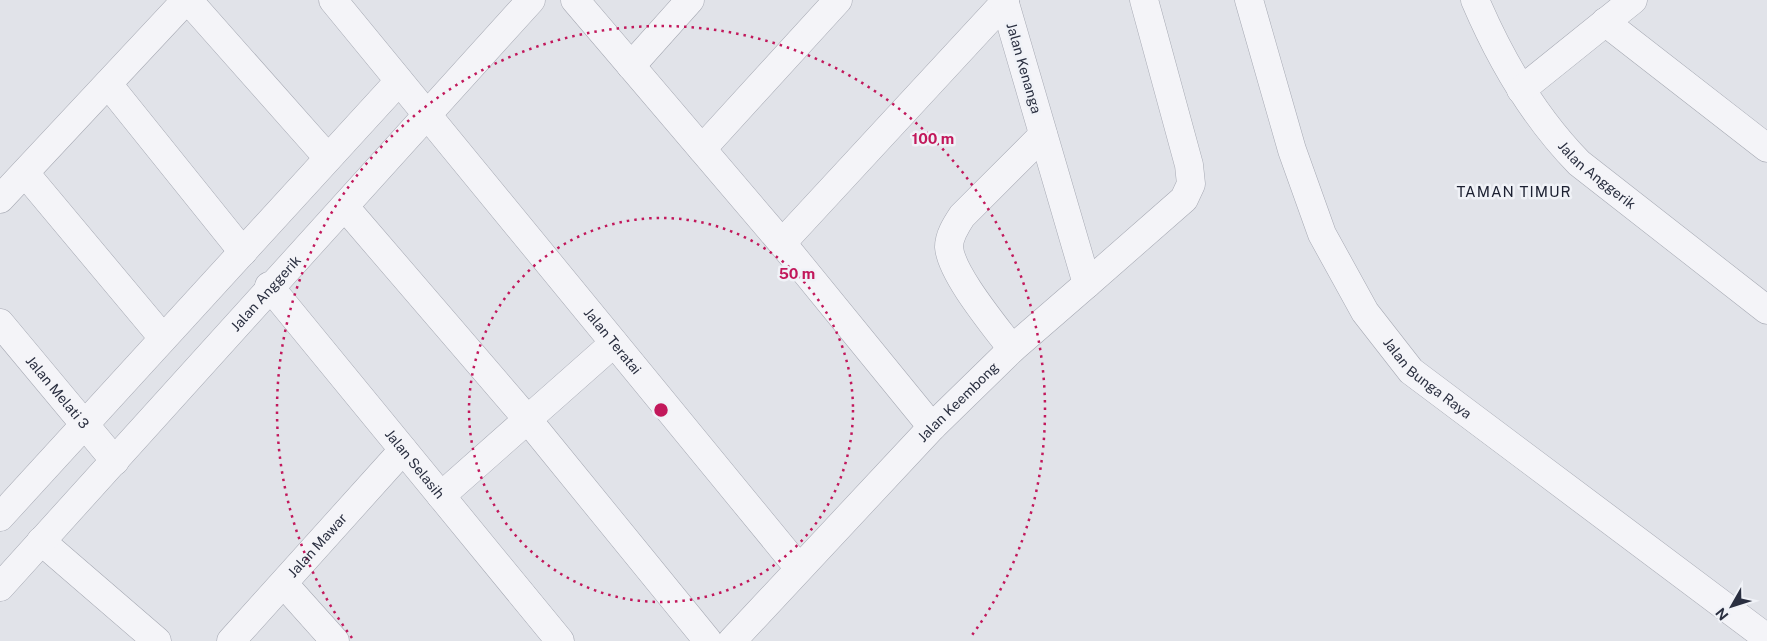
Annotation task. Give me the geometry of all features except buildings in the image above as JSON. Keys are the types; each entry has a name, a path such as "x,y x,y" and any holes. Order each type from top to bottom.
{"street":[{"path":"0,199 188,0 328,158"},
{"name":"Jalan Teratai","path":"333,0 798,567"},
{"name":"Jalan Anggerik","path":"0,587 270,286 345,208 429,115 530,0"},
{"path":"575,0 782,243 932,427"},
{"path":"631,66 690,0"},
{"path":"702,149 838,0"},
{"name":"Jalan Keembong","path":"732,641 798,567 932,427 1012,349 1184,199 1191,184 1189,165 1144,0"},
{"name":"Jalan Bunga Raya","path":"1249,0 1292,150 1322,234 1365,312 1411,371 1767,638"},
{"name":"Jalan Anggerik","path":"1475,0 1503,61 1521,90 1548,130 1579,163 1767,310"},
{"path":"1521,90 1633,0"},
{"path":"782,243 1005,1"},
{"name":"Jalan Kenanga","path":"1005,1 1043,135"},
{"path":"1605,22 1767,148"},
{"path":"0,518 399,80"},
{"path":"108,84 243,252"},
{"path":"1012,349 964,283 949,247 954,228 962,216 1043,135 1087,284"},
{"path":"24,173 163,338"},
{"path":"345,208 528,420 708,641"},
{"name":"Jalan Selasih","path":"270,286 560,641"},
{"name":"Jalan Melati 3","path":"0,323 83,426 115,461"},
{"path":"441,496 614,343"},
{"name":"Jalan Mawar","path":"231,641 403,450"},
{"path":"41,541 157,641"},
{"path":"284,584 335,641"}],"district":[{"name":"TAMAN TIMUR","path":"1514,191"}]}
